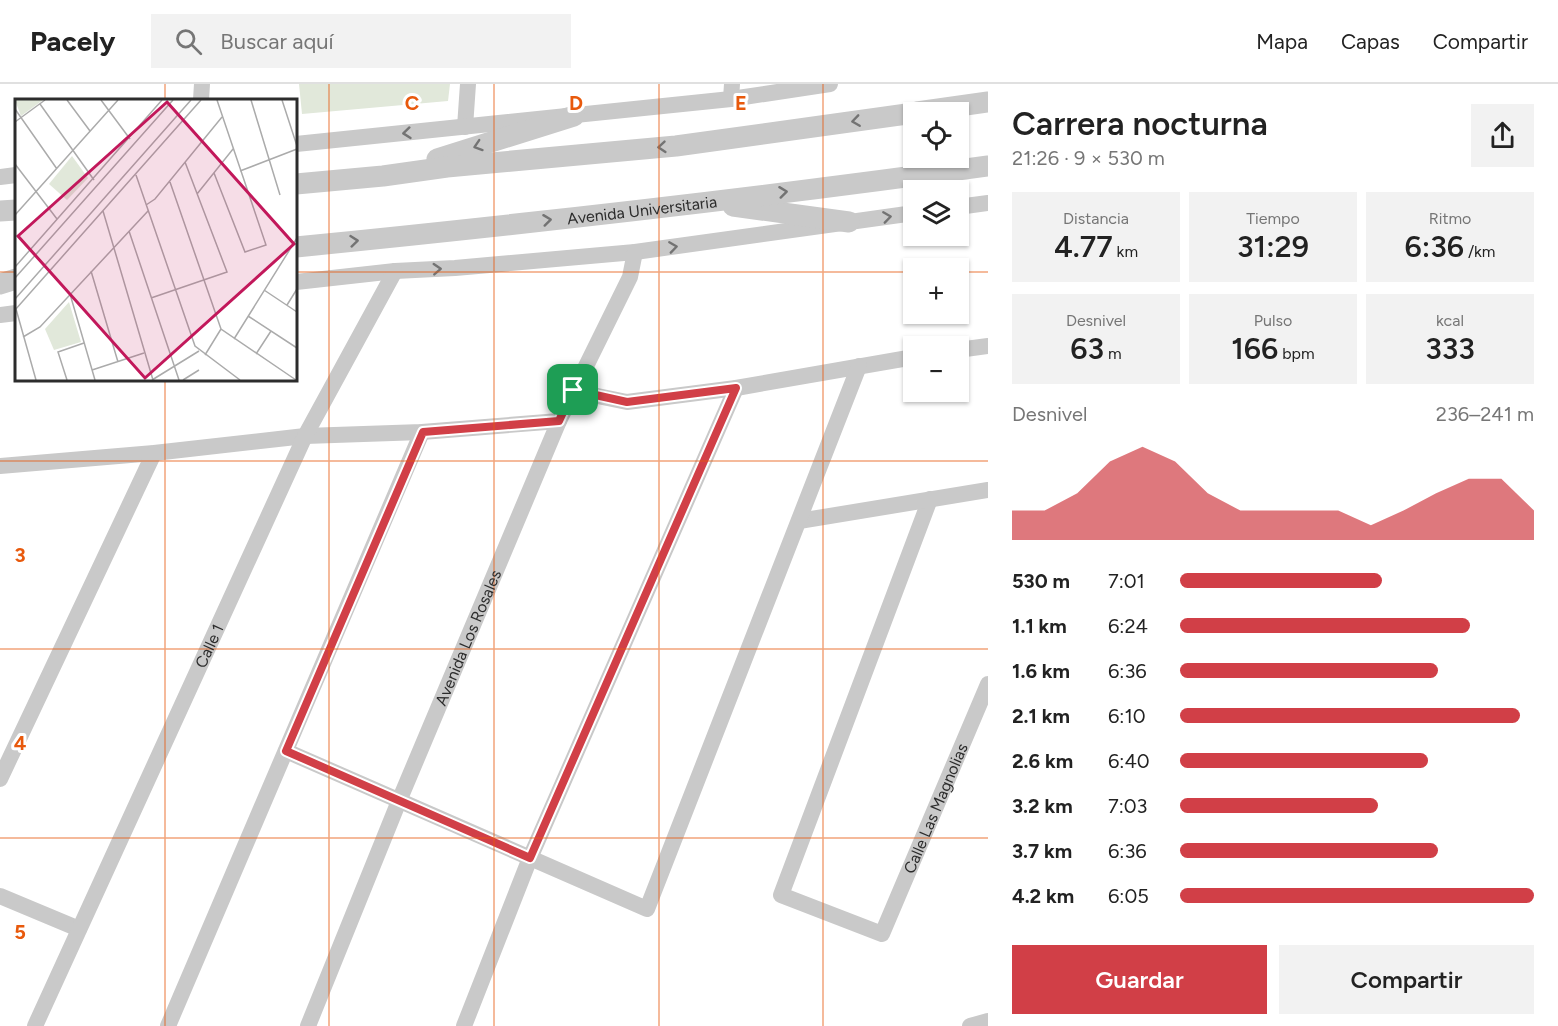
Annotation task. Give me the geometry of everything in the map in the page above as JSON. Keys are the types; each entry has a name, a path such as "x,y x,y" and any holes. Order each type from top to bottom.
{"street":[{"path":"201,99 202,84"},
{"path":"465,127 468,84"},
{"path":"297,144 574,116 731,92 830,84"},
{"path":"969,105 988,102"},
{"path":"297,184 447,167 676,146 903,115"},
{"path":"383,176 574,116"},
{"name":"Avenida Universitaria","path":"297,248 702,202 988,166"},
{"path":"0,177 15,175"},
{"path":"702,202 849,222"},
{"path":"969,206 988,203"},
{"path":"0,212 15,210"},
{"path":"297,282 636,252 903,215"},
{"name":"Avenida Los Rosales","path":"308,1026 399,801 559,421 630,277 636,252"},
{"name":"Calle 1","path":"35,1026 305,436 395,272"},
{"path":"0,279 15,278"},
{"path":"0,285 15,278"},
{"path":"0,315 15,313"},
{"path":"969,349 988,346"},
{"path":"573,390 627,402 736,388 903,359"},
{"path":"286,751 647,909 860,366"},
{"path":"464,1026 530,858 736,388"},
{"path":"0,466 154,453 305,436 423,432 559,421"},
{"path":"168,1026 423,432"},
{"path":"0,779 154,453"},
{"path":"799,522 988,490"},
{"name":"Calle Las Magnolias","path":"930,499 780,895 882,934 988,684"},
{"path":"0,896 78,929"},
{"path":"970,1026 988,1021"}],"shaded area":[{"path":"299,84 450,84 448,101 302,114"}],"route":[{"path":"736,388 530,858 286,751 423,432 559,421 573,390 627,402 736,388"}]}
